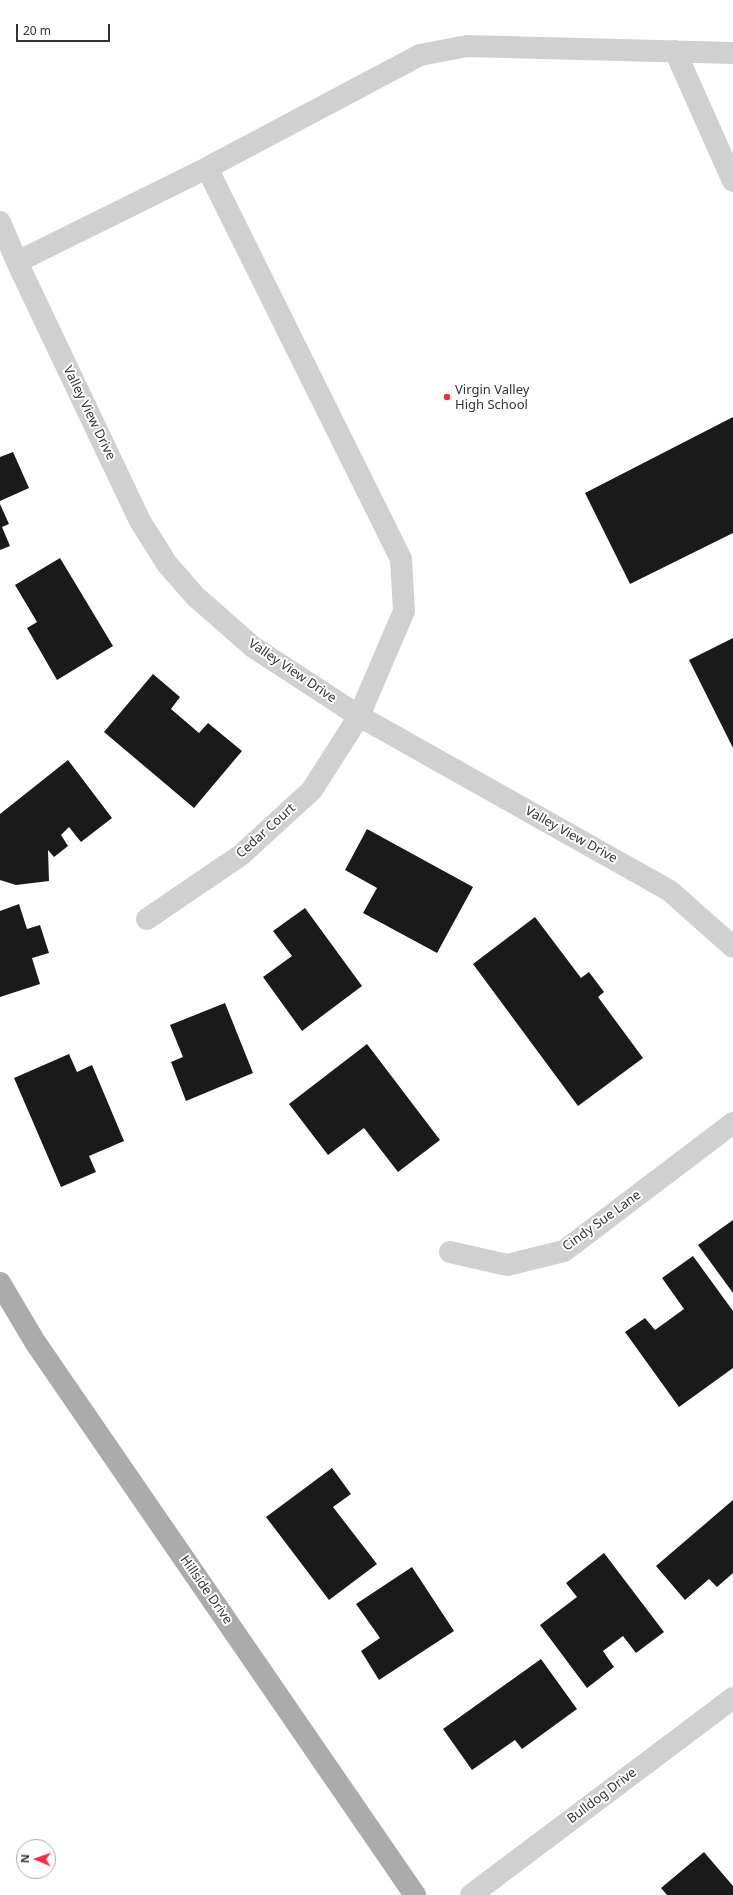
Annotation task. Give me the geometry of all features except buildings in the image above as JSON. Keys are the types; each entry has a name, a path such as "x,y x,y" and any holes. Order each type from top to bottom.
{"main road":[{"name":"Hillside Drive","path":"0,1283 35,1342 415,1895"}],"street":[{"path":"17,262 207,168 420,55 467,46 733,53"},
{"path":"675,51 733,181"},
{"name":"Cedar Court","path":"147,919 240,855 312,790 359,716 404,612 401,560 207,168"},
{"name":"Valley View Drive","path":"0,222 17,262 140,521 167,564 195,596 253,647 359,716 670,891 733,947"},
{"name":"Cindy Sue Lane","path":"450,1252 507,1264 564,1251 733,1123"},
{"name":"Bulldog Drive","path":"471,1895 733,1698"}],"place":[{"name":"Virgin Valley High School","path":"447,397"}]}
